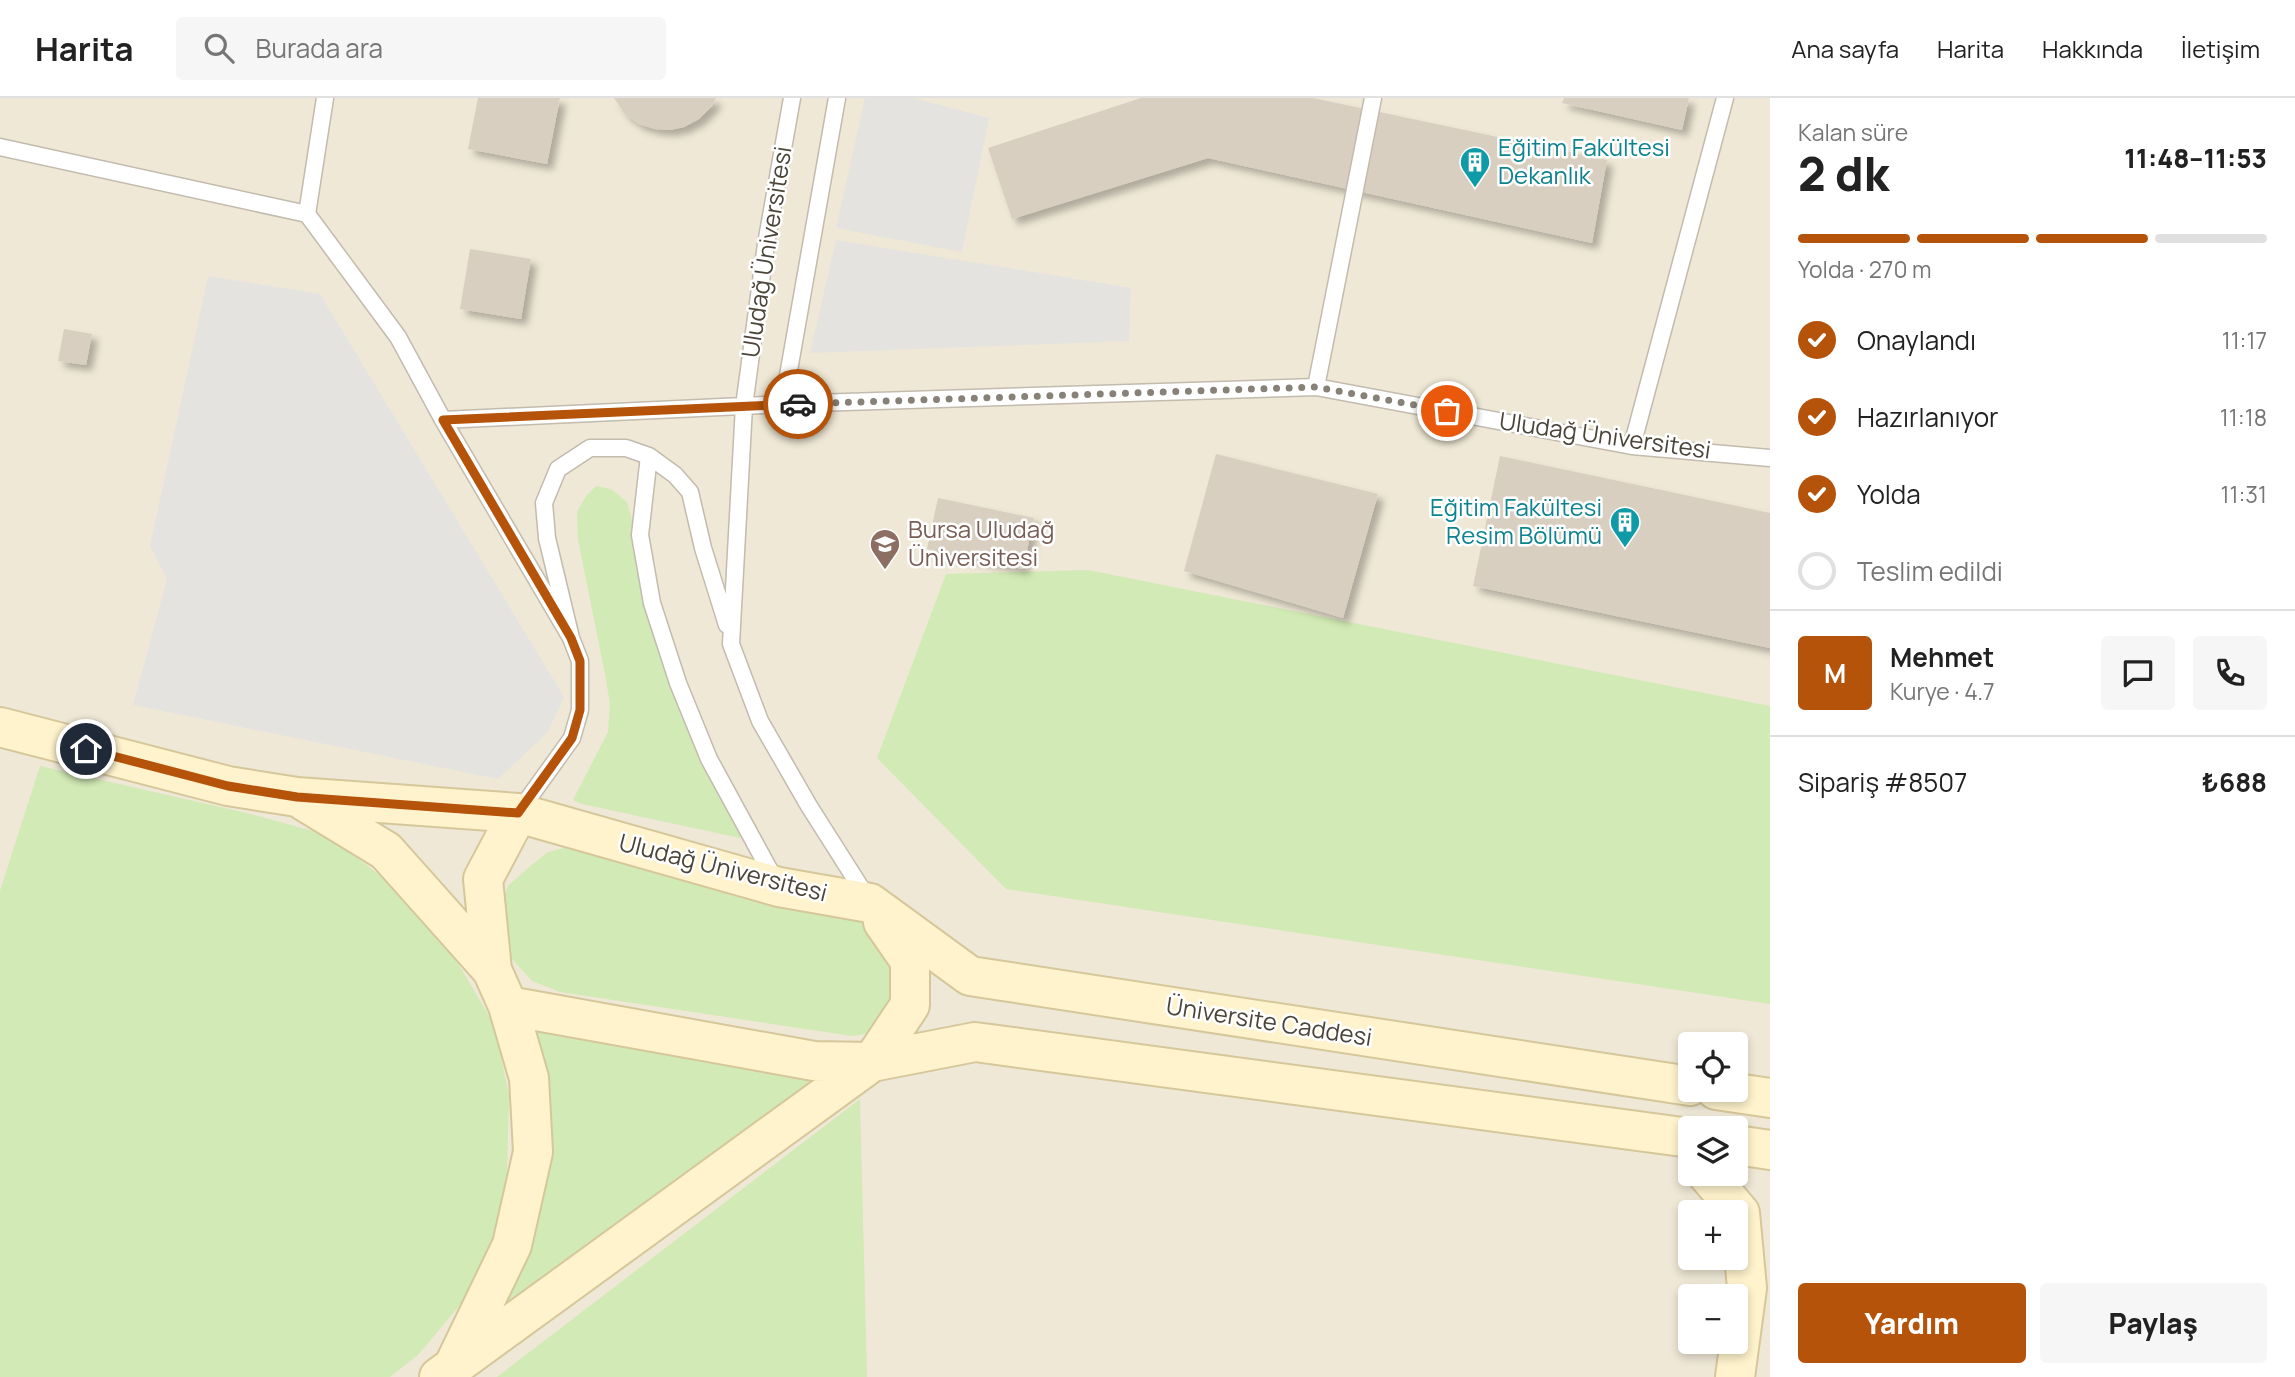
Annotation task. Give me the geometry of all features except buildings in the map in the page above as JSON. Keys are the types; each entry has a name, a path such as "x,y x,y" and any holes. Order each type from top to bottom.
{"street":[{"name":"Uludağ Üniversitesi","path":"0,727 228,786 297,797 518,813 779,887 870,903"},
{"name":"Uludağ Üniversitesi","path":"297,797 386,851 492,971 508,1006 529,1078 533,1152 512,1245 446,1371"},
{"path":"492,971 483,879 518,813"},
{"path":"446,1371 872,1062 910,1005 910,961 870,903"},
{"name":"Üniversite Caddesi","path":"870,903 970,976 1678,1084"},
{"path":"508,1006 814,1061 872,1062 975,1042 1678,1142"},
{"path":"1748,1095 1770,1098"},
{"path":"1748,1147 1770,1150"},
{"path":"1717,1186 1740,1213 1747,1289 1735,1377"}],"lane":[{"path":"307,214 325,98"},
{"name":"Uludağ Üniversitesi","path":"792,98 766,244 744,406 731,644 760,720 809,806 870,903"},
{"path":"783,404 837,98"},
{"path":"1316,387 1373,98"},
{"path":"1632,446 1725,98"},
{"path":"0,147 307,214 398,337 443,420 571,638"},
{"name":"Uludağ Üniversitesi","path":"443,420 783,404 1316,387 1632,446 1770,458"},
{"path":"518,813 572,738 580,710 580,661 571,638 547,538 544,503 558,469 590,448 626,448 649,456 675,475 690,492 703,548 731,637"},
{"path":"649,456 640,535 652,603 678,682 709,759 779,887"}],"shaded area":[{"name":"Bursa Uludağ Üniversitesi","path":"0,98 1770,98 1770,1377 0,1377"},
{"path":"865,98 913,98 989,118 962,252 836,228"},
{"path":"836,240 1131,288 1129,341 810,353"},
{"path":"208,276 320,294 564,697 548,732 498,779 133,705 167,579 150,546"}],"green space":[{"path":"596,486 611,489 627,502 652,617 741,834 740,838 573,800 608,732 610,704 578,540 577,512 586,496"},
{"path":"1088,570 1770,706 1770,1004 1006,889 877,758 946,574"},
{"path":"40,766 251,814 327,835 394,886 452,953 495,1026 509,1096 507,1171 496,1241 464,1300 418,1355 390,1377 0,1377 0,891"},
{"path":"568,847 870,903 910,961 890,1015 865,1034 852,1036 560,992 532,981 512,959 501,934 499,909 508,886 528,868 548,852"},
{"path":"508,1006 872,1062 454,1366 533,1152"},
{"path":"860,1099 867,1377 497,1377"}],"way so far":[{"path":"798,404 1316,387 1447,411"}],"place":[{"name":"Eğitim Fakültesi Dekanlık","path":"1475,189"},
{"name":"Eğitim Fakültesi Resim Bölümü","path":"1625,549"},
{"name":"Bursa Uludağ Üniversitesi","path":"885,571"}],"route":[{"path":"86,749 228,786 297,797 518,813 572,738 580,710 580,661 571,638 443,420 798,404"}]}
